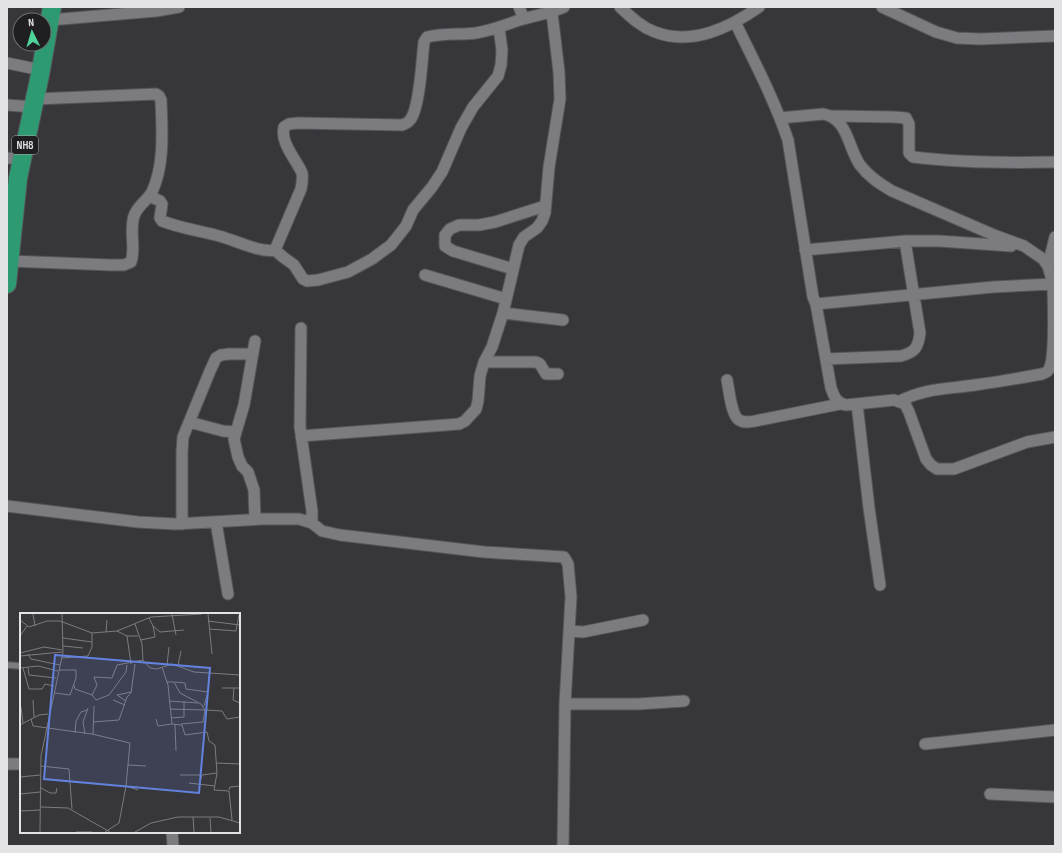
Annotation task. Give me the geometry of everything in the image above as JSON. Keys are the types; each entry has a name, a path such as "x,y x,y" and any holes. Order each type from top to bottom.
{"highway":[{"name":"NH8","path":"7,284 10,261 11,211 15,158 34,103 44,52"}],"street":[{"path":"52,14 156,11 179,7"},
{"path":"519,7 524,19"},
{"path":"276,250 303,181 302,174 285,142 282,132 284,127 289,124 298,123 402,125 410,122 414,114 419,90 424,42 428,36 476,33 499,28 524,19 552,13 564,7"},
{"path":"620,7 643,26 655,32 673,37 704,35 735,22 759,7"},
{"path":"882,7 936,32 957,38 980,39 1055,36"},
{"path":"301,436 459,424 465,421 476,409 480,376 484,362 492,347 503,313 519,245 524,237 537,228 542,221 545,206 549,167 560,99 559,72 552,13"},
{"path":"735,22 761,74 788,140 813,297 816,304 831,388 834,396 840,404"},
{"path":"276,250 294,265 303,279 307,281 318,280 348,272 372,259 391,245 406,226 414,210 442,172 461,128 473,107 498,76 501,65 502,50 499,28"},
{"path":"7,63 41,70"},
{"path":"7,104 156,94 159,96 161,106 161,144 156,181 149,196 136,209 133,218 131,234 133,257 131,262 124,265 111,265 10,261"},
{"path":"780,118 824,114 832,116 906,118 909,124 909,153 913,157 947,162 1055,162"},
{"path":"832,116 840,122 859,164 877,183 892,191 994,235 1024,246 1043,259 1048,266 1054,284 1053,352 1050,368 1047,372 974,385 933,389 915,394 900,401"},
{"path":"149,196 160,201 162,204 160,218 162,221 261,249 270,251 276,250"},
{"path":"513,269 453,251 446,246 445,235 450,229 459,225 495,222 545,206"},
{"path":"1048,266 1055,237"},
{"path":"805,250 905,241 939,241 1024,246"},
{"path":"826,359 901,356 916,349 920,333 905,241"},
{"path":"425,275 506,299"},
{"path":"816,304 993,287 1054,284"},
{"path":"503,313 563,320"},
{"path":"301,328 301,436 312,511 312,522"},
{"path":"255,341 244,405 234,440 238,457 242,466 248,472 254,490 255,519"},
{"path":"182,524 183,437 210,371 216,358 221,355 252,354"},
{"path":"484,362 536,362 540,364 546,374 558,374"},
{"path":"727,380 734,413 740,421 745,422 840,404 846,405 894,400 900,401 905,404 909,412 926,459 931,465 937,468 954,469 1027,442 1055,437"},
{"path":"857,404 868,508 880,585"},
{"path":"189,422 222,431 236,432"},
{"path":"7,506 138,522 182,524 255,519 299,519 312,522 322,531 340,535 484,552 564,557 568,564 571,597 565,704 563,846"},
{"path":"216,522 228,594"},
{"path":"570,631 583,632 644,620"},
{"path":"565,704 638,704 684,701"},
{"path":"925,744 1055,730"},
{"path":"7,764 20,764"},
{"path":"990,794 1055,797"},
{"path":"172,833 173,846"}],"lane":[{"path":"7,665 20,666"}]}
